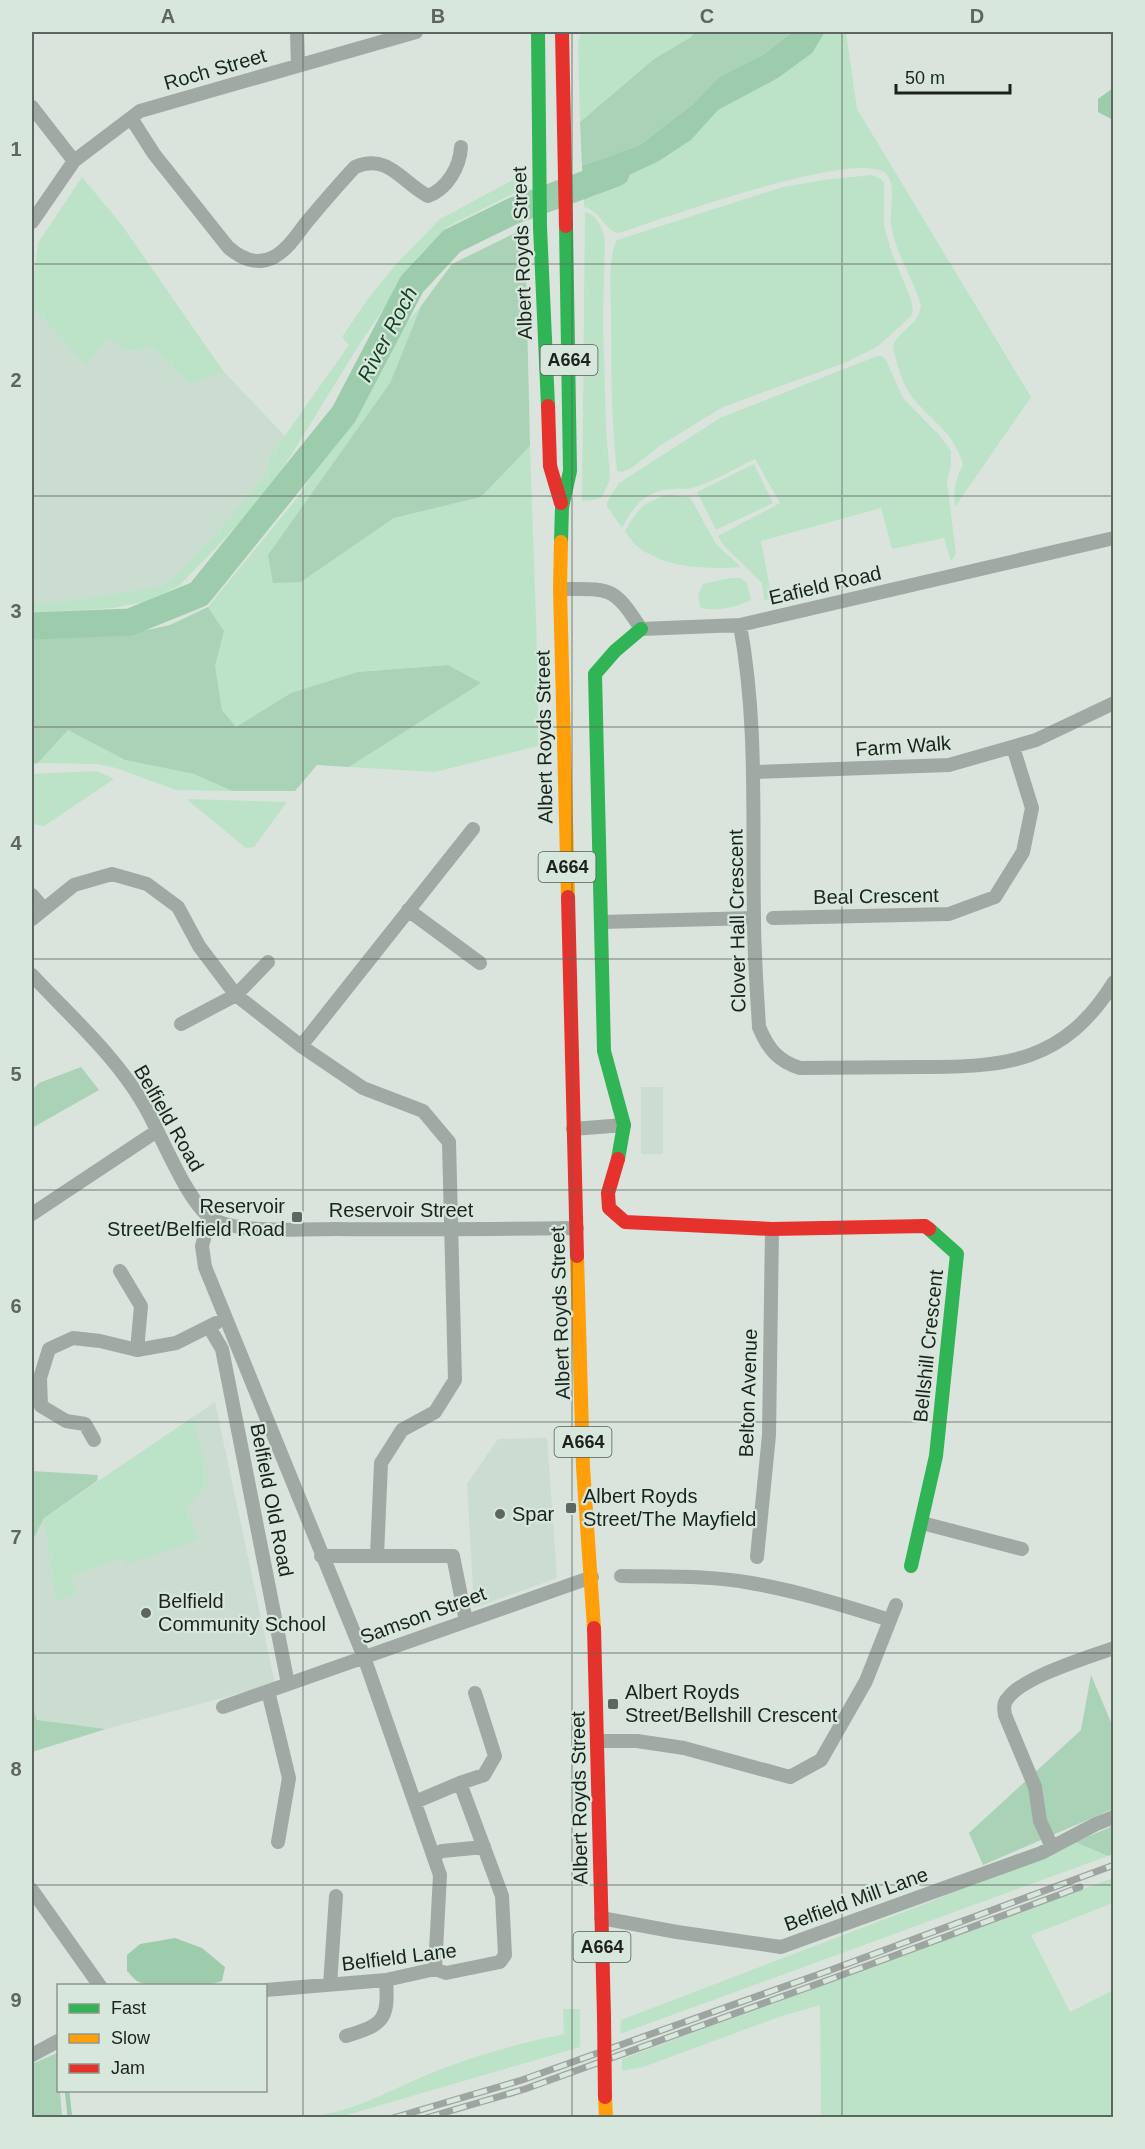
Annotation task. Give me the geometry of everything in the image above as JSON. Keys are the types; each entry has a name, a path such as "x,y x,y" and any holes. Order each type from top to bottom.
{"main road":[{"name":"Albert Royds Street","path":"538,32 538,165 550,466 562,507"},
{"name":"Albert Royds Street","path":"562,32 570,471 562,507 560,589 583,1467 592,1577 606,2118"},
{"path":"624,1125 604,1051 595,674 615,651 641,629"},
{"name":"Bellshill Crescent","path":"624,1125 617,1166 608,1193 608,1202 609,1208 625,1222 772,1229 925,1226 957,1254 936,1456 911,1566"}],"street":[{"path":"297,32 298,66"},
{"name":"Roch Street","path":"32,222 74,161 140,111 416,32"},
{"path":"32,107 74,161"},
{"path":"131,118 154,154 228,247 238,256 262,261 274,257 289,244 355,167 366,162 379,163 392,169 418,191 428,196 434,194 445,184 457,168 461,147"},
{"name":"Eafield Road","path":"641,629 740,625 1113,540"},
{"path":"560,589 597,589 612,593 621,600 641,629"},
{"name":"Clover Hall Crescent","path":"740,625 746,660 754,772 754,918 759,1027 766,1044 779,1059 800,1068 970,1067 1011,1062 1035,1055 1060,1042 1100,1005 1113,982"},
{"name":"Farm Walk","path":"754,772 949,765 1036,740 1113,703"},
{"name":"Beal Crescent","path":"773,918 949,914 994,897 1023,852 1032,808 1013,747"},
{"path":"301,1046 473,829"},
{"path":"32,919 74,885 112,874 147,884 178,907 199,946 236,995 301,1046 363,1088 423,1111 449,1142 455,1380 435,1412 402,1430 381,1463 377,1556"},
{"path":"32,895 44,909"},
{"path":"408,910 480,963"},
{"path":"600,922 754,918"},
{"path":"181,1024 236,995 268,962"},
{"name":"Belfield Road","path":"32,975 106,1052 144,1105 195,1202 210,1217 226,1225"},
{"path":"573,1129 624,1125"},
{"path":"32,1214 156,1131"},
{"path":"210,1217 202,1246 205,1267 364,1657 441,1875 435,1969"},
{"name":"Reservoir Street","path":"226,1225 268,1229 577,1228"},
{"name":"Belton Avenue","path":"757,1557 769,1435 772,1229"},
{"path":"120,1270 141,1306 137,1350"},
{"path":"94,1440 85,1424 66,1421 41,1406 36,1375 50,1349 73,1338 100,1341 137,1350 176,1343 226,1318"},
{"name":"Belfield Old Road","path":"208,1327 222,1349 288,1684"},
{"path":"922,1522 1022,1549"},
{"path":"321,1556 453,1556 466,1621"},
{"path":"621,1576 749,1582 890,1620"},
{"name":"Samson Street","path":"224,1707 592,1577"},
{"path":"597,1741 637,1741 684,1748 790,1777 821,1760 866,1682 896,1605"},
{"path":"1052,1847 1040,1821 1035,1786 1005,1716 1006,1700 1020,1686 1113,1648"},
{"path":"268,1691 290,1778 278,1842"},
{"path":"415,1802 484,1775 495,1756 475,1693"},
{"path":"434,1856 442,1851 484,1847 460,1783"},
{"name":"Belfield Mill Lane","path":"601,1918 781,1947 985,1874 1052,1847 1096,1824 1113,1818"},
{"name":"Belfield Lane","path":"267,1990 386,1980 435,1969 446,1973 500,1962 505,1956 502,1896 484,1847"},
{"path":"32,1890 99,1984"},
{"path":"330,1984 336,1896"},
{"path":"346,2036 371,2029 382,2017 387,2001 386,1980"},
{"path":"32,2055 57,2042"}],"shaded area":[{"path":"581,32 693,32 691,37 654,59 580,122 578,44"},
{"path":"693,32 792,32 764,54 719,77 693,104 640,145 582,166 580,122 654,59 691,37"},
{"path":"792,32 825,32 812,53 778,78 718,110 691,140 659,161 584,200 582,166 640,145 693,104 719,77 764,54"},
{"path":"825,32 846,32 857,109 1031,397 955,507 955,486 963,465 959,453 947,434 910,394 899,371 893,346 900,335 913,323 921,305 893,235 892,186 887,175 871,168 841,170 802,177 714,201 619,233 614,232 595,213 584,207 584,200 659,161 691,140 718,110 778,78 811,53"},
{"path":"1113,88 1113,120 1098,112 1098,99"},
{"path":"524,174 524,188 447,227 419,256 359,345 274,483 180,585 149,601 113,608 32,613 32,603 60,603 161,586 170,581 214,535 267,473 269,458 349,345 342,337 367,300 398,262 440,219"},
{"path":"872,175 884,183 884,226 892,253 911,299 913,311 911,316 875,348 847,362 723,407 661,445 630,469 617,471 612,392 610,276 617,240 783,187"},
{"path":"82,177 121,224 224,372 192,384 177,373 153,348 127,351 108,338 86,366 32,307 38,243"},
{"path":"585,212 597,219 605,241 603,319 610,480 602,497 582,501"},
{"path":"525,228 530,446 481,497 394,518 301,582 273,583 268,555 390,383 421,306 452,264"},
{"path":"421,306 390,383 351,440 273,582 301,582 394,518 481,497 530,446 538,746 435,772 349,767 480,683 447,665 357,672 291,693 236,727 222,710 214,666 224,631 208,607 298,497 368,389 400,330"},
{"path":"32,307 86,366 108,337 127,351 153,348 177,373 192,384 224,372 285,436 269,458 267,473 214,535 170,581 161,586 60,603 32,603"},
{"path":"882,356 886,360 903,398 941,437 951,451 951,466 947,481 956,554 951,561 944,538 892,549 881,508 761,541 772,599 764,600 762,583 724,546 718,536 780,503 755,459 716,479 690,489 664,490 648,496 631,512 622,528 607,506 607,502 619,483 720,418"},
{"path":"754,464 773,503 716,530 697,492"},
{"path":"667,495 690,497 716,544 741,567 710,568 677,564 646,553 634,543 625,531 633,518 647,504"},
{"path":"741,578 747,583 751,600 726,608 705,609 700,607 698,595 703,584"},
{"path":"208,607 224,631 215,666 222,710 236,727 291,693 357,672 448,665 481,683 349,767 317,765 295,791 232,791 194,774 125,760 68,730 38,763 32,764 32,639 63,634 138,632 170,625"},
{"path":"68,730 125,760 194,774 232,791 176,790 116,768 96,764 38,763"},
{"path":"97,771 114,779 44,826 32,824 32,774"},
{"path":"186,799 287,802 254,847 246,848"},
{"path":"81,1067 99,1090 32,1128 32,1090 39,1083"},
{"path":"641,1087 663,1087 663,1154 641,1154"},
{"name":"Belfield Community School","path":"215,1402 275,1684 106,1729 37,1720 32,1706 32,1542 44,1518"},
{"path":"193,1417 208,1483 187,1506 197,1540 126,1564 123,1558 71,1576 76,1594 56,1601 44,1518"},
{"path":"547,1438 557,1578 474,1608 467,1484 498,1439"},
{"path":"32,1471 98,1475 97,1481 44,1518 32,1542"},
{"path":"1091,1675 1113,1727 1113,1809 983,1865 969,1833 1081,1730"},
{"path":"32,1706 37,1720 106,1729 32,1752"},
{"path":"1113,1826 1113,1854 1108,1856 1075,1842"},
{"path":"1075,1842 1108,1856 620,2034 621,2020 927,1903"},
{"path":"1113,1878 1113,1903 1031,1935 1070,2012 1113,1990 1113,2117 821,2117 820,2005 779,2017 643,2067 622,2071 622,2059"},
{"path":"175,1938 202,1948 225,1967 222,1981 207,1984 144,1984 137,1981 127,1971 127,1955 140,1944"},
{"path":"563,2009 580,2009 580,2047 340,2117 300,2117 317,2116 351,2107 464,2061 564,2034"},
{"path":"57,2053 57,2092 60,2092 62,2117 32,2117 32,2064"}],"waterway":[{"name":"River Roch","path":"32,626 130,622 199,594 344,414 412,284 452,241 513,211 616,173"},
{"path":"67,2092 70,2118"}],"railway":[{"path":"393,2118 522,2080 828,1971 1114,1865"},
{"path":"426,2118 525,2089 1080,1887"}],"traffic: fast":[{"path":"538,32 540,227 548,406"},
{"path":"561,542 562,507 570,471 566,226"},
{"path":"618,1159 624,1125 604,1051 595,674 615,651 641,629"},
{"path":"911,1566 936,1456 957,1254 929,1229"}],"traffic: slow":[{"path":"561,542 560,589 568,897"},
{"path":"577,1256 583,1467 594,1628"},
{"path":"605,2097 606,2118"}],"traffic: jam":[{"path":"562,32 566,226"},
{"path":"548,406 550,466 561,503"},
{"path":"568,897 577,1256"},
{"path":"618,1159 608,1193 609,1208 625,1222 772,1229 925,1226 929,1229"},
{"path":"594,1628 604,2016"},
{"path":"604,2016 605,2097"}],"place":[{"name":"Reservoir Street/Belfield Road","path":"297,1217"},
{"name":"Albert Royds Street/The Mayfield","path":"571,1508"},
{"name":"Spar","path":"500,1514"},
{"name":"Belfield Community School","path":"146,1613"},
{"name":"Albert Royds Street/Bellshill Crescent","path":"613,1704"}]}
